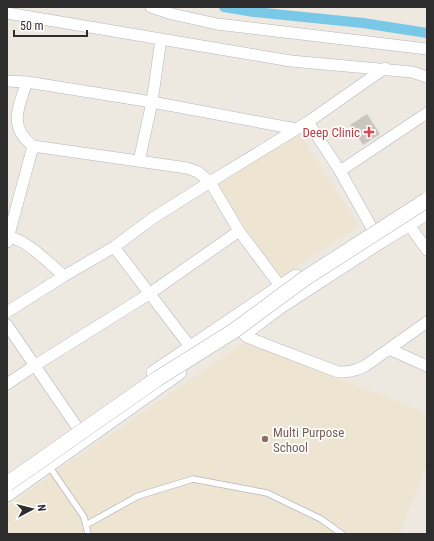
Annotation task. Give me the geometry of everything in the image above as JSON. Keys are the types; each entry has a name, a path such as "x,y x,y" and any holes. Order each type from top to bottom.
{"street":[{"path":"151,7 172,14 217,24 427,49"},
{"path":"7,13 291,61 385,68 412,72 427,77"},
{"path":"139,161 152,102 161,39"},
{"path":"7,312 114,247 153,218 308,122 385,68"},
{"path":"7,81 27,82 152,102 296,129"},
{"path":"27,82 17,113 18,129 24,140 33,146 187,168 198,172 210,182 239,231 281,287"},
{"path":"340,171 427,113"},
{"path":"308,122 340,171 371,228 380,241"},
{"path":"33,146 7,238 18,239 35,250 64,276"},
{"path":"7,494 48,465 281,287 427,192"},
{"path":"7,484 157,379 236,330 304,279 427,200"},
{"path":"400,210 408,225 427,250"},
{"path":"7,476 77,427 195,353 243,333 280,306 427,212"},
{"path":"7,384 150,294 239,231"},
{"path":"114,247 195,353"},
{"path":"243,333 247,337 338,372 355,372 427,322"},
{"path":"7,325 77,427"},
{"path":"389,349 427,366"}],"lane":[{"path":"48,465 84,517 88,534"},
{"path":"86,525 138,496 193,479 267,493 320,519 342,534"}],"shaded area":[{"path":"299,133 359,226 278,278 218,185"},
{"name":"Multi Purpose School","path":"245,342 427,413 427,465 399,534 7,534 7,506"}],"building":[{"path":"367,114 380,134 363,145 350,125"}],"waterway":[{"path":"224,7 254,12 363,23 427,33"}],"place":[{"name":"Deep Clinic","path":"369,132"},
{"name":"Multi Purpose School","path":"265,439"}]}
